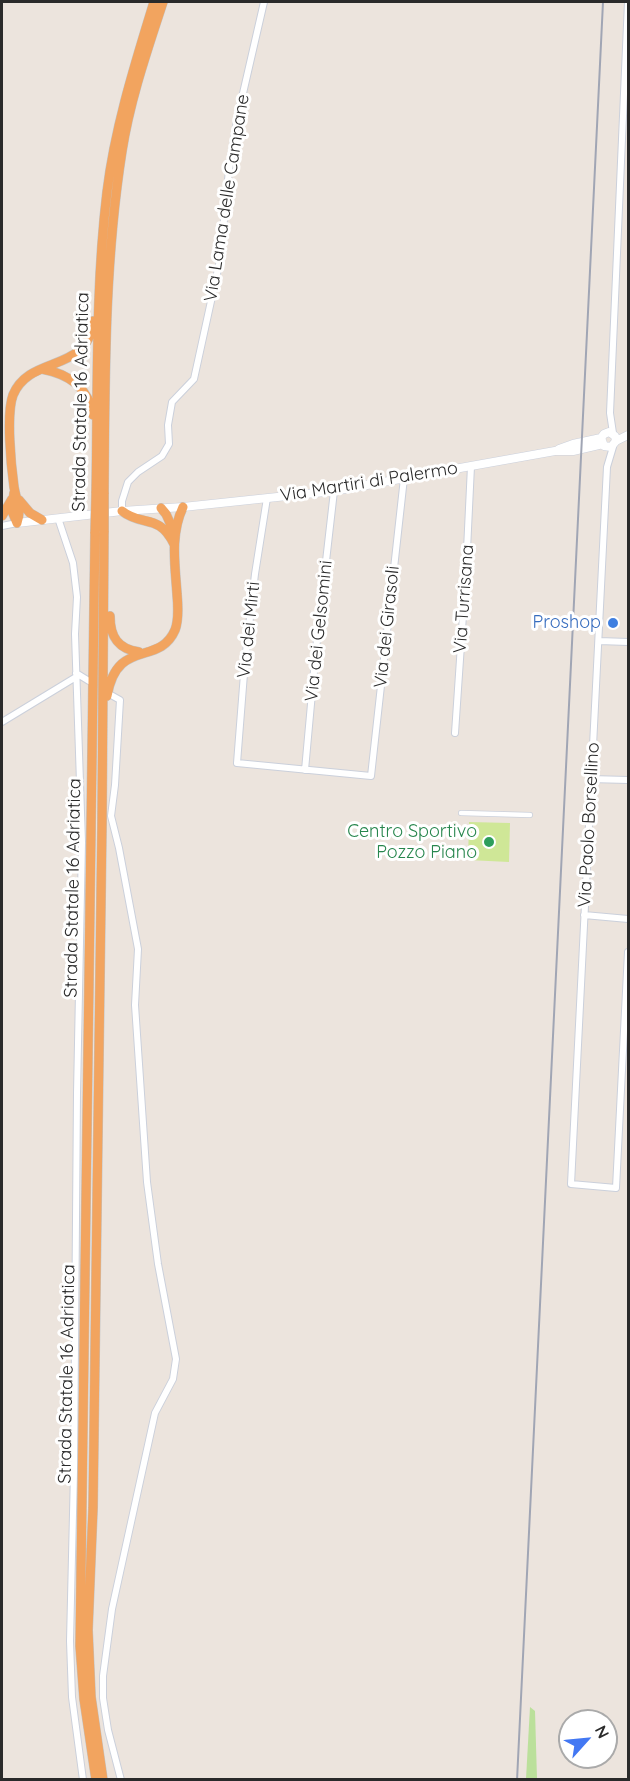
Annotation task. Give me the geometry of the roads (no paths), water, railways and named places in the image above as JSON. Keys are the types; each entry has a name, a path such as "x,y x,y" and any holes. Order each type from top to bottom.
{"highway":[{"name":"Strada Statale 16 Adriatica","path":"100,493 97,442 99,276 107,190 128,86 154,2"},
{"name":"Strada Statale 16 Adriatica","path":"96,1779 84,1699 80,1646 100,493 107,286 122,149 135,91 162,2"},
{"path":"17,523 12,511 15,494 9,413 13,395 21,382 33,372 70,358 82,349 90,338 99,276"},
{"path":"42,369 59,372 71,378 83,390 91,403 97,442"},
{"path":"2,516 15,494"},
{"path":"15,494 30,513 42,520"},
{"path":"104,549 109,565 111,633 121,646 129,651 155,650 168,643 176,628 178,607 174,533 183,507"},
{"path":"161,508 162,527"},
{"path":"161,508 174,533"},
{"path":"122,511 127,515 149,520 162,527 174,544"},
{"name":"Strada Statale 16 Adriatica","path":"100,531 104,549 103,722 93,1485 88,1630 91,1697 104,1779"},
{"path":"103,722 112,675 119,664 141,652"}],"street":[{"name":"Via Lama delle Campane","path":"122,511 122,501 128,482 138,472 162,456 169,444 168,425 172,402 194,379 220,260 229,170 238,115 264,2"},
{"path":"609,440 628,2"},
{"name":"Via Martiri di Palermo","path":"161,508 334,491 555,451 573,444 609,440 628,434"},
{"name":"Via Paolo Borsellino","path":"609,440 571,1184 616,1188 628,952"},
{"name":"Via Turrisana","path":"455,733 471,466"},
{"name":"Via dei Girasoli","path":"305,770 371,776 404,478"},
{"name":"Via dei Gelsomini","path":"305,770 334,491"},
{"name":"Via dei Mirti","path":"267,498 255,573 237,763 305,770"},
{"path":"2,526 161,508"},
{"path":"58,518 73,563 77,597 76,675 82,842 70,1641 72,1697 82,1779"},
{"path":"599,641 628,642"},
{"path":"76,675 89,681"},
{"path":"2,722 76,675"},
{"path":"111,694 120,700 111,816 138,950 135,1005 147,1182 158,1264 176,1359 173,1379 155,1413 112,1610 103,1676 103,1698 108,1730 121,1779"},
{"path":"590,779 628,780"},
{"path":"461,813 530,815"},
{"path":"584,915 628,919"}],"railway":[{"path":"517,1780 603,2"}],"place":[{"name":"Proshop","path":"613,623"},
{"name":"Centro Sportivo Pozzo Piano","path":"489,842"}]}
